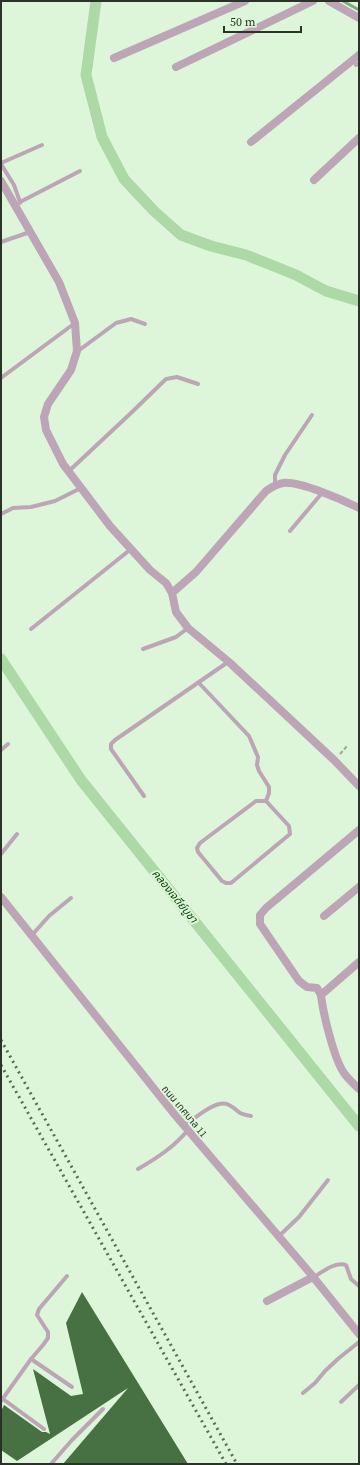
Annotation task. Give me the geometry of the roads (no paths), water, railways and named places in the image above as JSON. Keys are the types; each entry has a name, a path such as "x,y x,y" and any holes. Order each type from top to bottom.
{"street":[{"path":"114,58 245,1"},
{"path":"176,67 313,1"},
{"path":"329,1 359,18"},
{"path":"251,142 359,56"},
{"path":"314,180 359,138"},
{"path":"1,181 18,205 30,232 59,282 75,323 77,351 71,370 48,404 44,416 46,430 63,464 110,526 150,570 166,582 172,593 176,612 188,628 229,662 334,760 359,786"},
{"path":"172,593 196,572 266,491 275,485 284,483 297,484 337,497 359,508"},
{"path":"359,830 266,908 260,915 260,924 299,981 307,987 317,988 321,995 322,1007 339,1063 344,1073 359,1089"},
{"path":"324,916 359,887"},
{"name":"ถนน เทศบาล 11","path":"1,897 186,1128 279,1236 359,1334"},
{"path":"321,995 359,962"},
{"path":"267,1301 313,1277"}],"lane":[{"path":"42,145 1,164 14,185 18,205 80,171"},
{"path":"1,242 30,232"},
{"path":"77,351 116,324 131,319 145,324"},
{"path":"1,378 75,323"},
{"path":"69,471 131,414 166,379 177,377 198,384"},
{"path":"275,485 275,475 312,415"},
{"path":"1,514 13,508 31,507 55,501 82,488"},
{"path":"290,531 322,493"},
{"path":"31,629 131,549"},
{"path":"143,649 176,638 188,628"},
{"path":"144,796 111,749 111,744 229,662"},
{"path":"199,683 249,736 258,757 257,765 269,788 269,794 266,801"},
{"path":"1,750 8,744"},
{"path":"256,801 266,801 289,826 290,834 231,883 222,881 198,852 197,848 200,843 256,801"},
{"path":"1,854 18,834"},
{"path":"31,935 49,916 71,898"},
{"path":"138,1169 164,1153 180,1140 186,1128 213,1105 223,1103 229,1105 242,1115 251,1116"},
{"path":"279,1236 299,1217 328,1180"},
{"path":"313,1277 334,1266 342,1264 346,1265 351,1279 359,1286"},
{"path":"44,1429 2,1400 48,1338 48,1332 37,1315 39,1308 67,1276"},
{"path":"303,1394 316,1383 325,1371 339,1358 359,1342"},
{"path":"31,1359 72,1387"},
{"path":"341,1402 359,1385"},
{"path":"51,1464 102,1409"}],"waterway":[{"path":"96,1 86,75 102,137 124,179 154,211 181,235 211,246 246,255 296,275 326,291 359,301"},
{"path":"343,1 359,10"},
{"name":"คลองเจดีย์บูชา","path":"1,659 81,780 359,1126"}],"railway":[{"path":"1,1040 237,1464"},
{"path":"1,1065 226,1464"}]}
